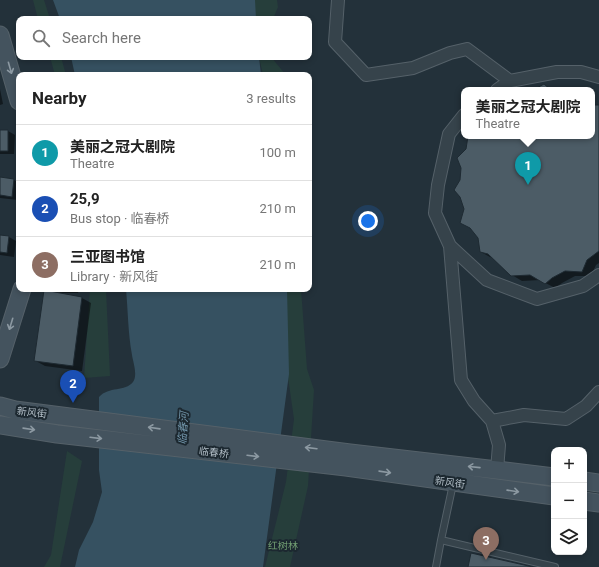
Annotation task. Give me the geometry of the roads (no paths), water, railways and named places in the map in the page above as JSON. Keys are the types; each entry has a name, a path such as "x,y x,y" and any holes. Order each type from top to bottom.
{"main road":[{"path":"0,34 16,90"},
{"path":"0,359 21,292"},
{"name":"新风街","path":"0,406 15,410 64,416"},
{"name":"临春桥","path":"64,416 348,460"},
{"name":"新风街","path":"0,425 58,434"},
{"name":"临春桥","path":"58,434 348,460"},
{"name":"新风街","path":"348,460 497,470 551,477"},
{"name":"新风街","path":"348,460 453,482 551,496"},
{"path":"587,481 599,483"},
{"path":"587,501 599,503"}],"street":[{"path":"338,0 335,42 366,75 413,68 450,53 467,49 510,81"},
{"path":"501,87 510,81 557,72 581,72 599,77"},
{"path":"461,119 449,134 438,185 435,213 450,246 461,380 474,401 492,421 499,445 497,470"},
{"path":"450,246 487,280 537,299 583,286 599,275"},
{"path":"492,421 524,415 566,419 586,406 599,392"}],"lane":[{"path":"436,567 453,482"},
{"path":"441,540 555,567"}],"water":[{"path":"53,0 255,0 256,16 59,16"},
{"path":"72,60 259,60 261,72 74,72"},
{"name":"临春河","path":"126,292 287,292 289,374 263,567 75,567 79,550 93,522 102,492 99,470 99,397 107,391 126,387 133,382 135,368 130,338"}],"place":[{"name":"美丽之冠大剧院","path":"528,185"},
{"name":"25,9","path":"73,403"},
{"name":"三亚图书馆","path":"486,560"}],"park label":[{"name":"红树林","path":"283,545"}]}
